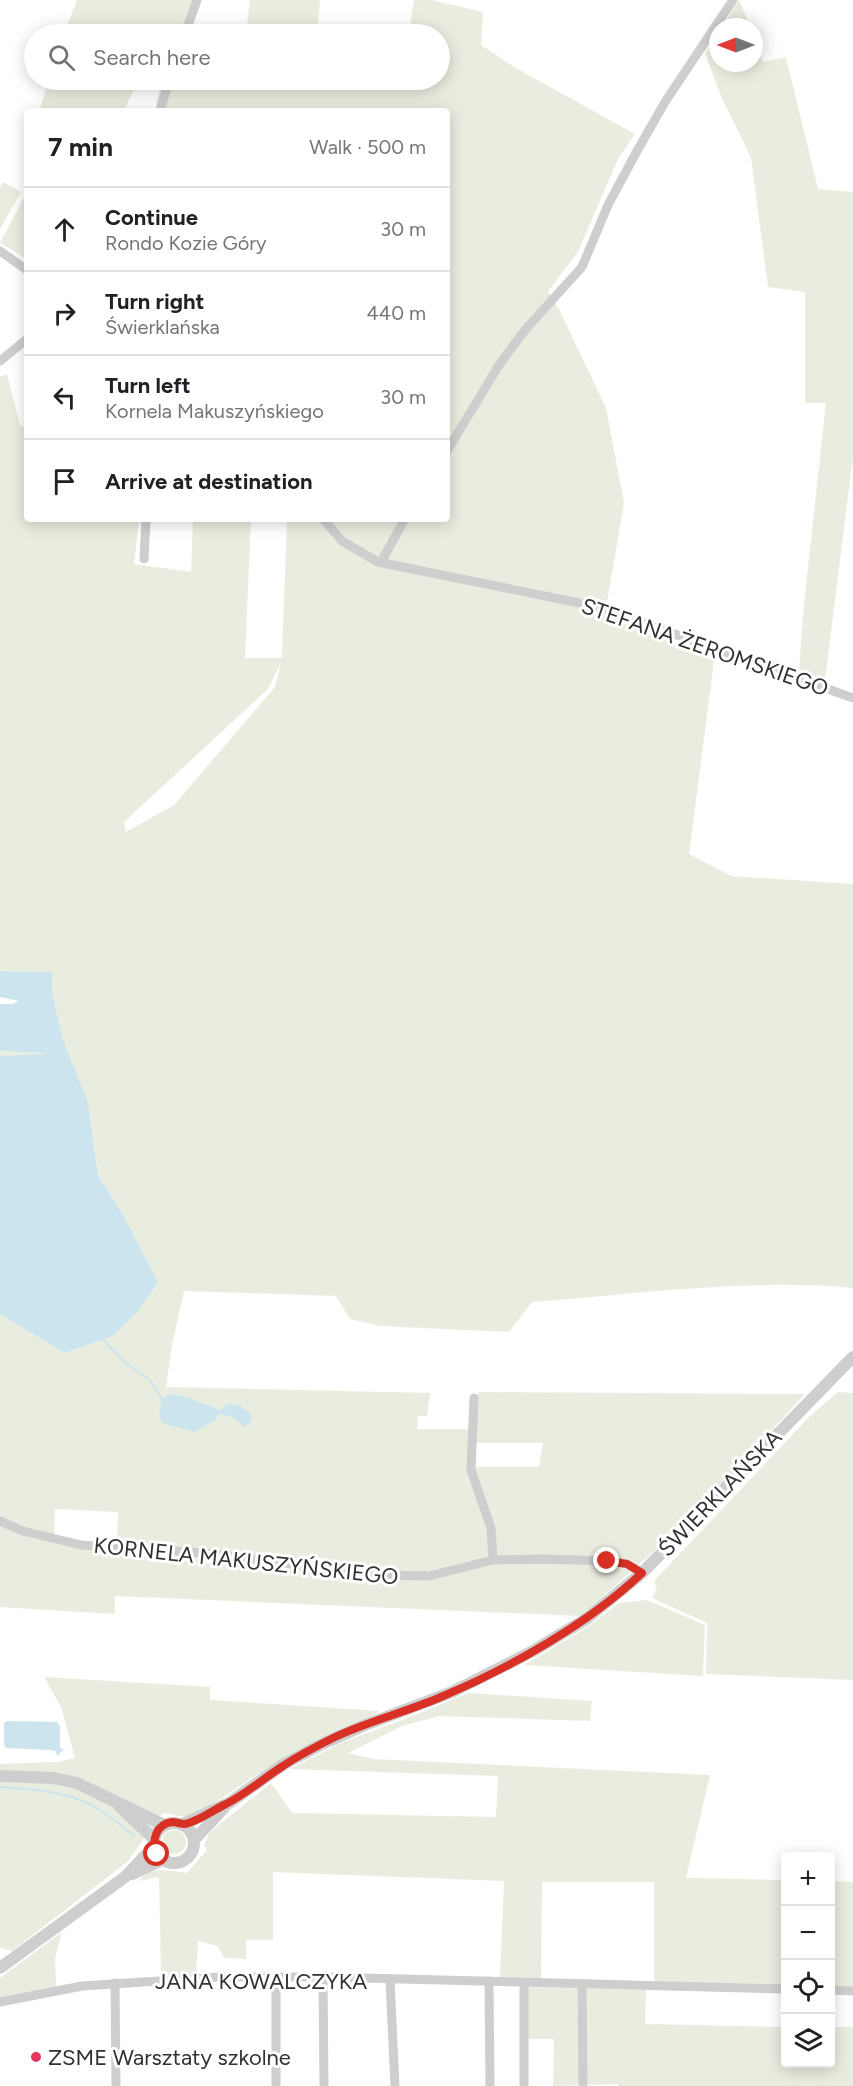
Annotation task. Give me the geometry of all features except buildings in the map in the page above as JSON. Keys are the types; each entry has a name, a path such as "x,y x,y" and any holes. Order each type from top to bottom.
{"street":[{"path":"189,24 197,0"},
{"path":"450,446 499,365 525,330 582,267 608,205 637,151 665,102 733,0"},
{"path":"161,108 166,90"},
{"path":"0,251 24,268"},
{"path":"0,361 24,341"},
{"path":"144,559 146,522"},
{"name":"STEFANA ŻEROMSKIEGO","path":"326,522 342,541 381,562 599,607 853,698"},
{"path":"381,562 403,522"},
{"name":"ŚWIERKLAŃSKA","path":"183,1824 229,1803 284,1764 322,1744 452,1692 551,1641 600,1608 642,1573 853,1357"},
{"path":"474,1398 471,1470 492,1531 493,1560"},
{"name":"KORNELA MAKUSZYŃSKIEGO","path":"0,1521 23,1531 81,1545 204,1553 383,1575 429,1576 493,1560 615,1561 627,1564 642,1573"},
{"path":"0,1776 62,1779 91,1788 164,1825"},
{"path":"115,1802 154,1843 162,1860"},
{"name":"ŚWIERKLAŃSKA","path":"194,1840 229,1803"},
{"path":"0,1968 125,1877 162,1860 175,1863 183,1861 193,1852 194,1840 191,1831 183,1824 171,1822 164,1825 157,1831 154,1843 125,1877"},
{"name":"JANA KOWALCZYKA","path":"0,2002 60,1990 116,1983 220,1977 323,1977 781,1989"},
{"path":"276,1977 276,2086"},
{"path":"323,1977 324,2086"},
{"path":"390,1980 395,2086"},
{"path":"489,1981 490,2086"},
{"path":"116,1983 116,2086"},
{"path":"524,1983 525,2086"},
{"path":"582,1985 582,2086"},
{"path":"835,1990 853,1991"}],"shaded area":[{"path":"77,0 202,0 192,24 68,24"},
{"path":"250,0 320,0 318,24 247,24"},
{"path":"414,0 431,0 483,12 481,45 514,67 635,134 618,159 578,252 548,291 560,311 606,408 624,503 605,614 714,661 689,854 731,876 853,884 853,1288 814,1285 733,1286 532,1302 509,1332 380,1326 350,1319 336,1296 184,1291 172,1345 166,1387 430,1393 427,1416 418,1416 417,1429 475,1429 478,1392 805,1394 682,1526 581,1616 115,1596 115,1614 0,1607 0,1314 64,1353 157,1282 123,1215 98,1175 88,1102 63,1040 52,992 52,972 0,971 0,377 7,374 20,425 24,427 24,522 139,522 134,564 191,572 193,522 251,522 245,658 282,658 287,522 450,522 450,108 161,108 156,104 160,90 450,90 450,24 410,24","holes":["281,662 275,687 174,805 126,832 124,822 268,689","162,1399 192,1399 220,1410 224,1409 225,1405 240,1406 235,1418 218,1415 216,1420 195,1432 160,1417","475,1443 543,1443 539,1467 474,1467","55,1509 118,1512 117,1545 80,1542 54,1535"]},
{"path":"739,0 746,18 728,18"},
{"path":"709,48 709,64 705,54"},
{"path":"786,57 818,189 853,192 853,456 825,680 799,671 826,403 805,403 805,292 768,287 751,158 712,72 763,72 763,62"},
{"path":"46,90 133,90 125,108 40,108"},
{"path":"3,182 21,192 0,229 0,188"},
{"path":"24,198 24,257 0,243"},
{"path":"0,1051 45,1053 46,1055 0,1056"},
{"path":"838,1392 853,1393 853,1680 706,1674 707,1623 652,1598 657,1587 654,1581 810,1416"},
{"path":"647,1600 705,1625 703,1676 524,1665 586,1628 619,1603"},
{"path":"44,1677 210,1687 210,1700 380,1711 255,1776 192,1818 163,1813 127,1862 12,1951 0,1948 0,1764 58,1762 75,1758 61,1707"},
{"path":"468,1693 592,1701 590,1721 439,1716 402,1726 348,1753 373,1759 710,1775 686,1878 781,1880 781,1986 654,1982 654,1882 542,1882 541,1980 500,1977 504,1881 273,1872 273,1940 246,1940 246,1959 224,1958 218,1946 198,1941 196,1974 161,1975 159,1877 139,1881 155,1871 187,1873 207,1850 204,1845 209,1833 271,1783 292,1813 496,1817 498,1776 290,1769 343,1742"},
{"path":"174,1830 179,1831 185,1837 185,1847 179,1853 174,1854 169,1853 163,1847 162,1842 163,1837 169,1831"},
{"path":"835,1881 853,1882 853,1988 835,1987"},
{"path":"62,1932 55,1958 56,1987 0,1999 0,1978"},
{"path":"524,1987 646,1990 645,2024 781,2027 781,2068 835,2068 835,2027 853,2027 853,2086 618,2086 618,2084 553,2086 554,2039 524,2039"}],"water":[{"path":"0,971 52,972 52,992 63,1040 88,1102 98,1175 123,1215 158,1282 137,1312 113,1336 64,1353 0,1314 0,1056 46,1054 0,1051 0,1004 12,1004 19,1001 0,997"},
{"path":"171,1394 220,1410 225,1405 237,1405 247,1410 252,1416 249,1424 244,1427 232,1417 218,1415 216,1420 195,1432 162,1423 160,1408 162,1399"},
{"path":"7,1721 57,1722 60,1726 60,1748 64,1749 57,1756 56,1751 51,1750 6,1748 4,1723"}],"waterway":[{"path":"103,1339 123,1361 150,1380 162,1399"},
{"path":"0,1787 57,1793 72,1797 102,1811 134,1836"}],"place":[{"name":"ZSME Warsztaty szkolne","path":"36,2057"}],"route":[{"path":"157,1854 154,1839 157,1831 164,1825 171,1822 183,1824 229,1803 284,1764 322,1744 365,1725 443,1696 551,1641 586,1619 642,1573 627,1564 607,1561"}]}
